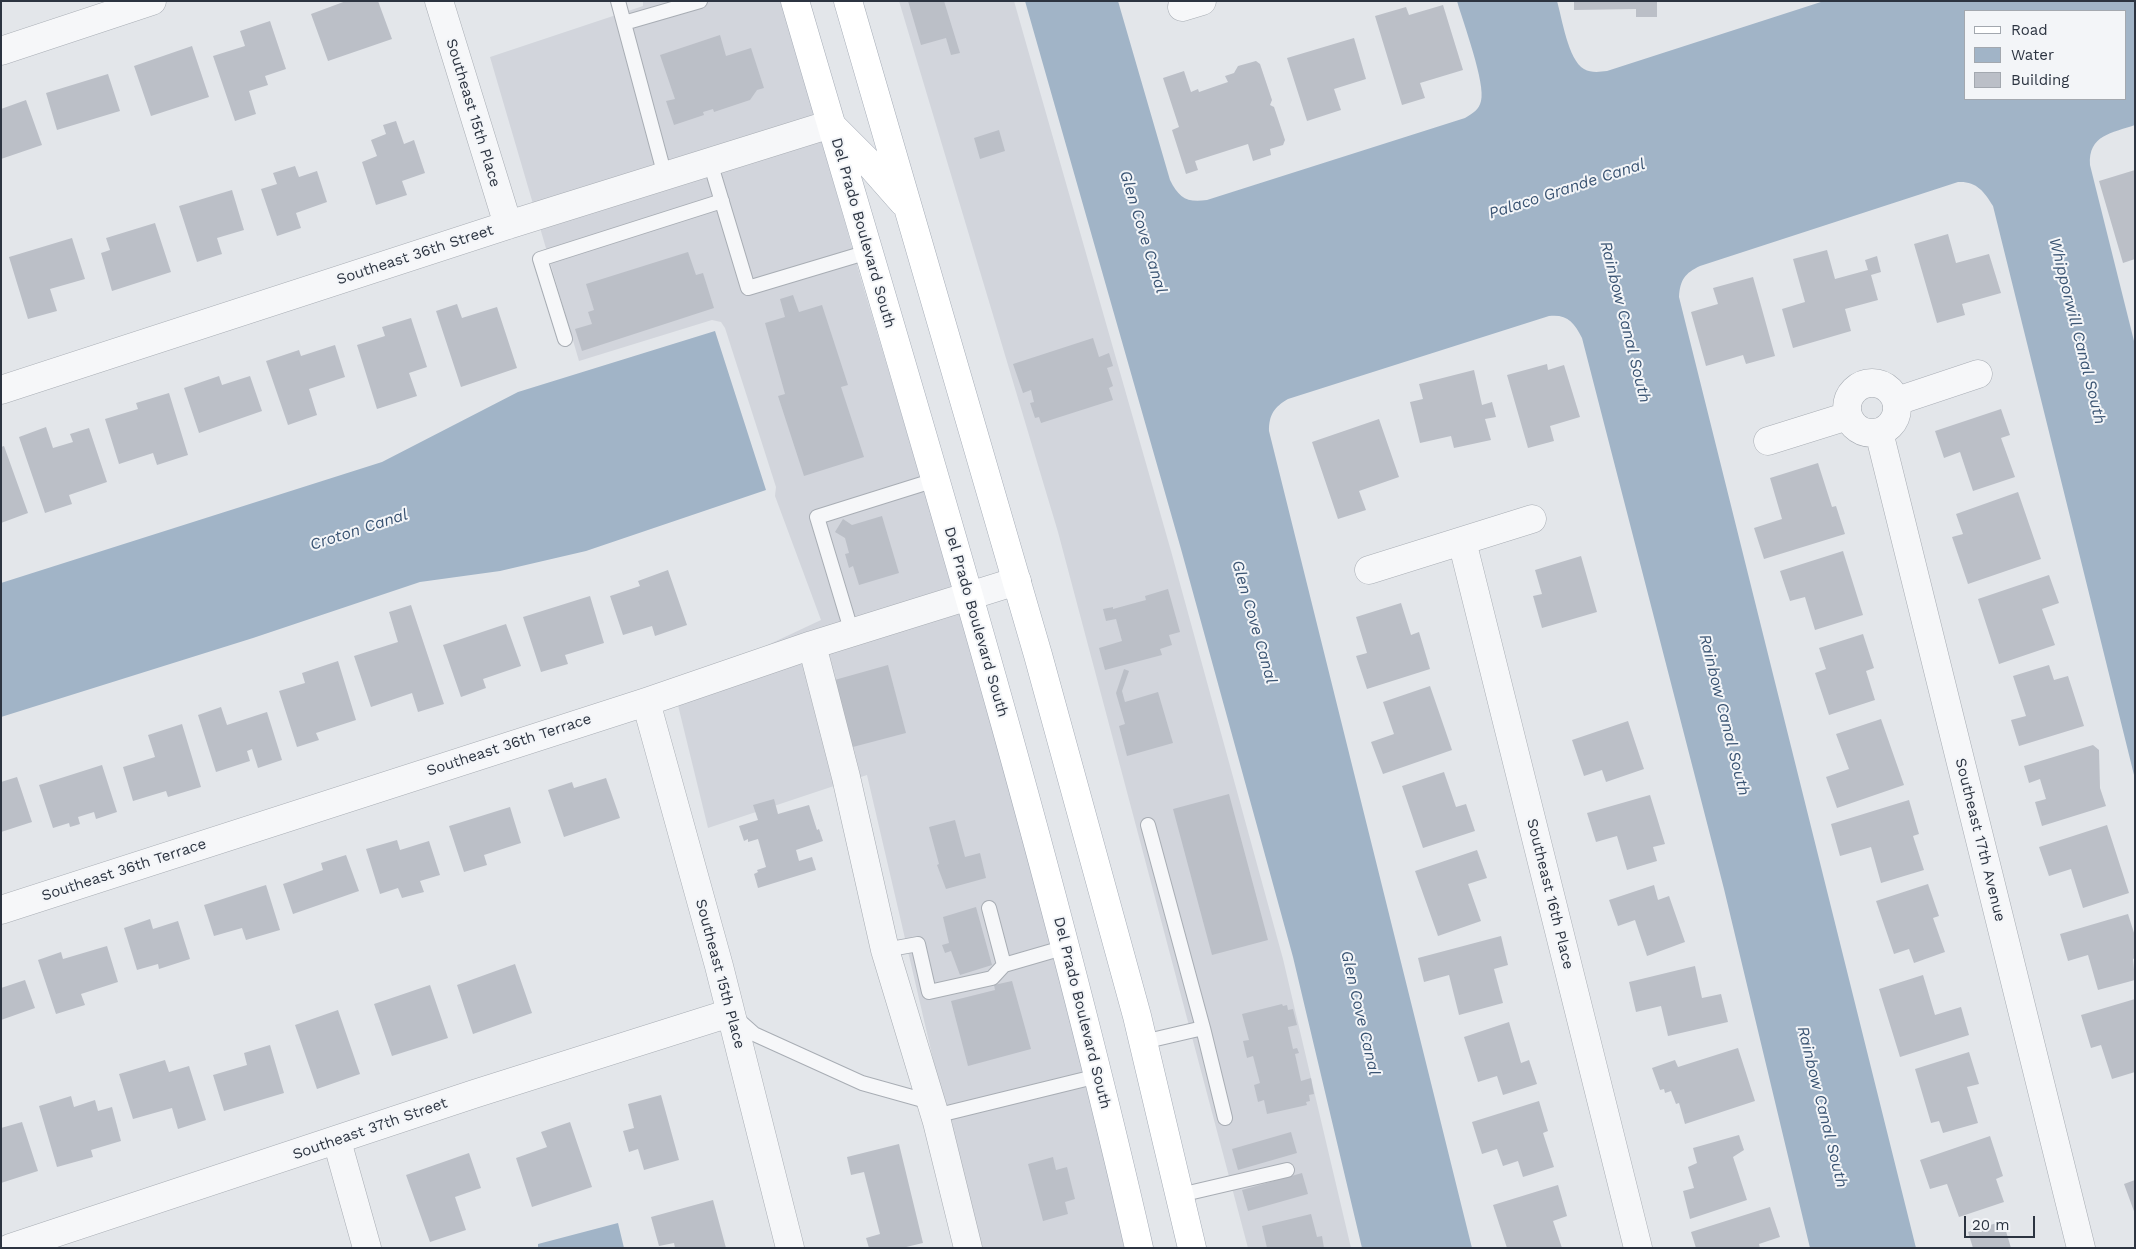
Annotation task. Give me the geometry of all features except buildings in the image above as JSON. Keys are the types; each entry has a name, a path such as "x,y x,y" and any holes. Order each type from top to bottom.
{"main road":[{"name":"Del Prado Boulevard South","path":"795,1 968,595 1066,947 1140,1248"},
{"path":"848,1 1017,581 1143,1042 1192,1248"},
{"path":"831,124 909,209"}],"street":[{"path":"1,51 152,1"},
{"name":"Southeast 15th Place","path":"439,1 508,225"},
{"name":"Southeast 36th Street","path":"1,390 508,225 831,124"},
{"path":"1897,401 1978,374"},
{"path":"1873,382 1888,388 1897,401 1898,409 1892,424 1879,432 1871,434 1857,428 1848,416 1847,408 1852,392 1865,384 1873,382"},
{"path":"1768,441 1848,416"},
{"name":"Southeast 17th Avenue","path":"1879,432 2082,1248"},
{"path":"1369,570 1532,519"},
{"name":"Southeast 16th Place","path":"1462,541 1638,1248"},
{"name":"Southeast 36th Terrace","path":"1,910 646,702 812,645 1017,581"},
{"path":"812,645 846,777 885,950 933,1109 968,1248"},
{"name":"Southeast 15th Place","path":"646,702 730,1012 790,1248"},
{"name":"Southeast 37th Street","path":"10,1248 474,1094 730,1012"},
{"path":"337,1141 367,1248"}],"lane":[{"path":"618,1 665,176"},
{"path":"624,23 700,1"},
{"path":"710,162 748,288 868,252"},
{"path":"565,339 540,259 722,201"},
{"path":"852,633 817,517 935,480"},
{"path":"1148,825 1203,1028 1225,1118"},
{"path":"988,908 1004,965"},
{"path":"885,950 918,944 929,992 992,978 1004,965 1066,947"},
{"path":"730,1012 754,1034 862,1083 933,1109 1098,1076"},
{"path":"1143,1042 1203,1028"},
{"path":"1180,1195 1287,1170"}],"shaded area":[{"path":"643,1 782,1 863,286 957,599 1050,932 1127,1248 977,1248 867,775 708,828 674,689 821,620 775,496 776,487 725,328 721,322 712,320 579,361 490,57 643,6"},
{"path":"899,1 1014,1 1171,551 1283,959 1351,1248 1248,1248 1058,532"}],"water":[{"path":"1025,1 1118,1 1170,180 1184,198 1200,201 1465,118 1473,113 1479,107 1482,93 1473,53 1457,1 1557,1 1566,38 1574,57 1584,69 1595,72 1607,71 1824,1 2135,1 2135,125 2110,133 2097,141 2090,155 2090,165 2135,345 2135,779 1993,206 1983,192 1970,183 1958,182 1700,266 1687,274 1682,282 1680,291 1679,297 1916,1248 1810,1248 1724,889 1582,338 1573,323 1561,316 1549,316 1288,399 1273,412 1269,425 1472,1248 1362,1248 1293,957 1181,549"},
{"name":"Croton Canal","path":"715,331 766,490 586,551 500,571 420,582 253,638 1,717 1,583 382,462 518,392"},
{"path":"618,1223 624,1248 538,1248 538,1244"}],"water label":[{"name":"Palaco Grande Canal","path":"1567,189"},
{"name":"Glen Cove Canal","path":"1143,232"},
{"name":"Rainbow Canal South","path":"1625,322"},
{"name":"Whipporwill Canal South","path":"2077,331"},
{"name":"Glen Cove Canal","path":"1254,622"},
{"name":"Rainbow Canal South","path":"1724,715"},
{"name":"Glen Cove Canal","path":"1360,1013"},
{"name":"Rainbow Canal South","path":"1822,1107"}]}
